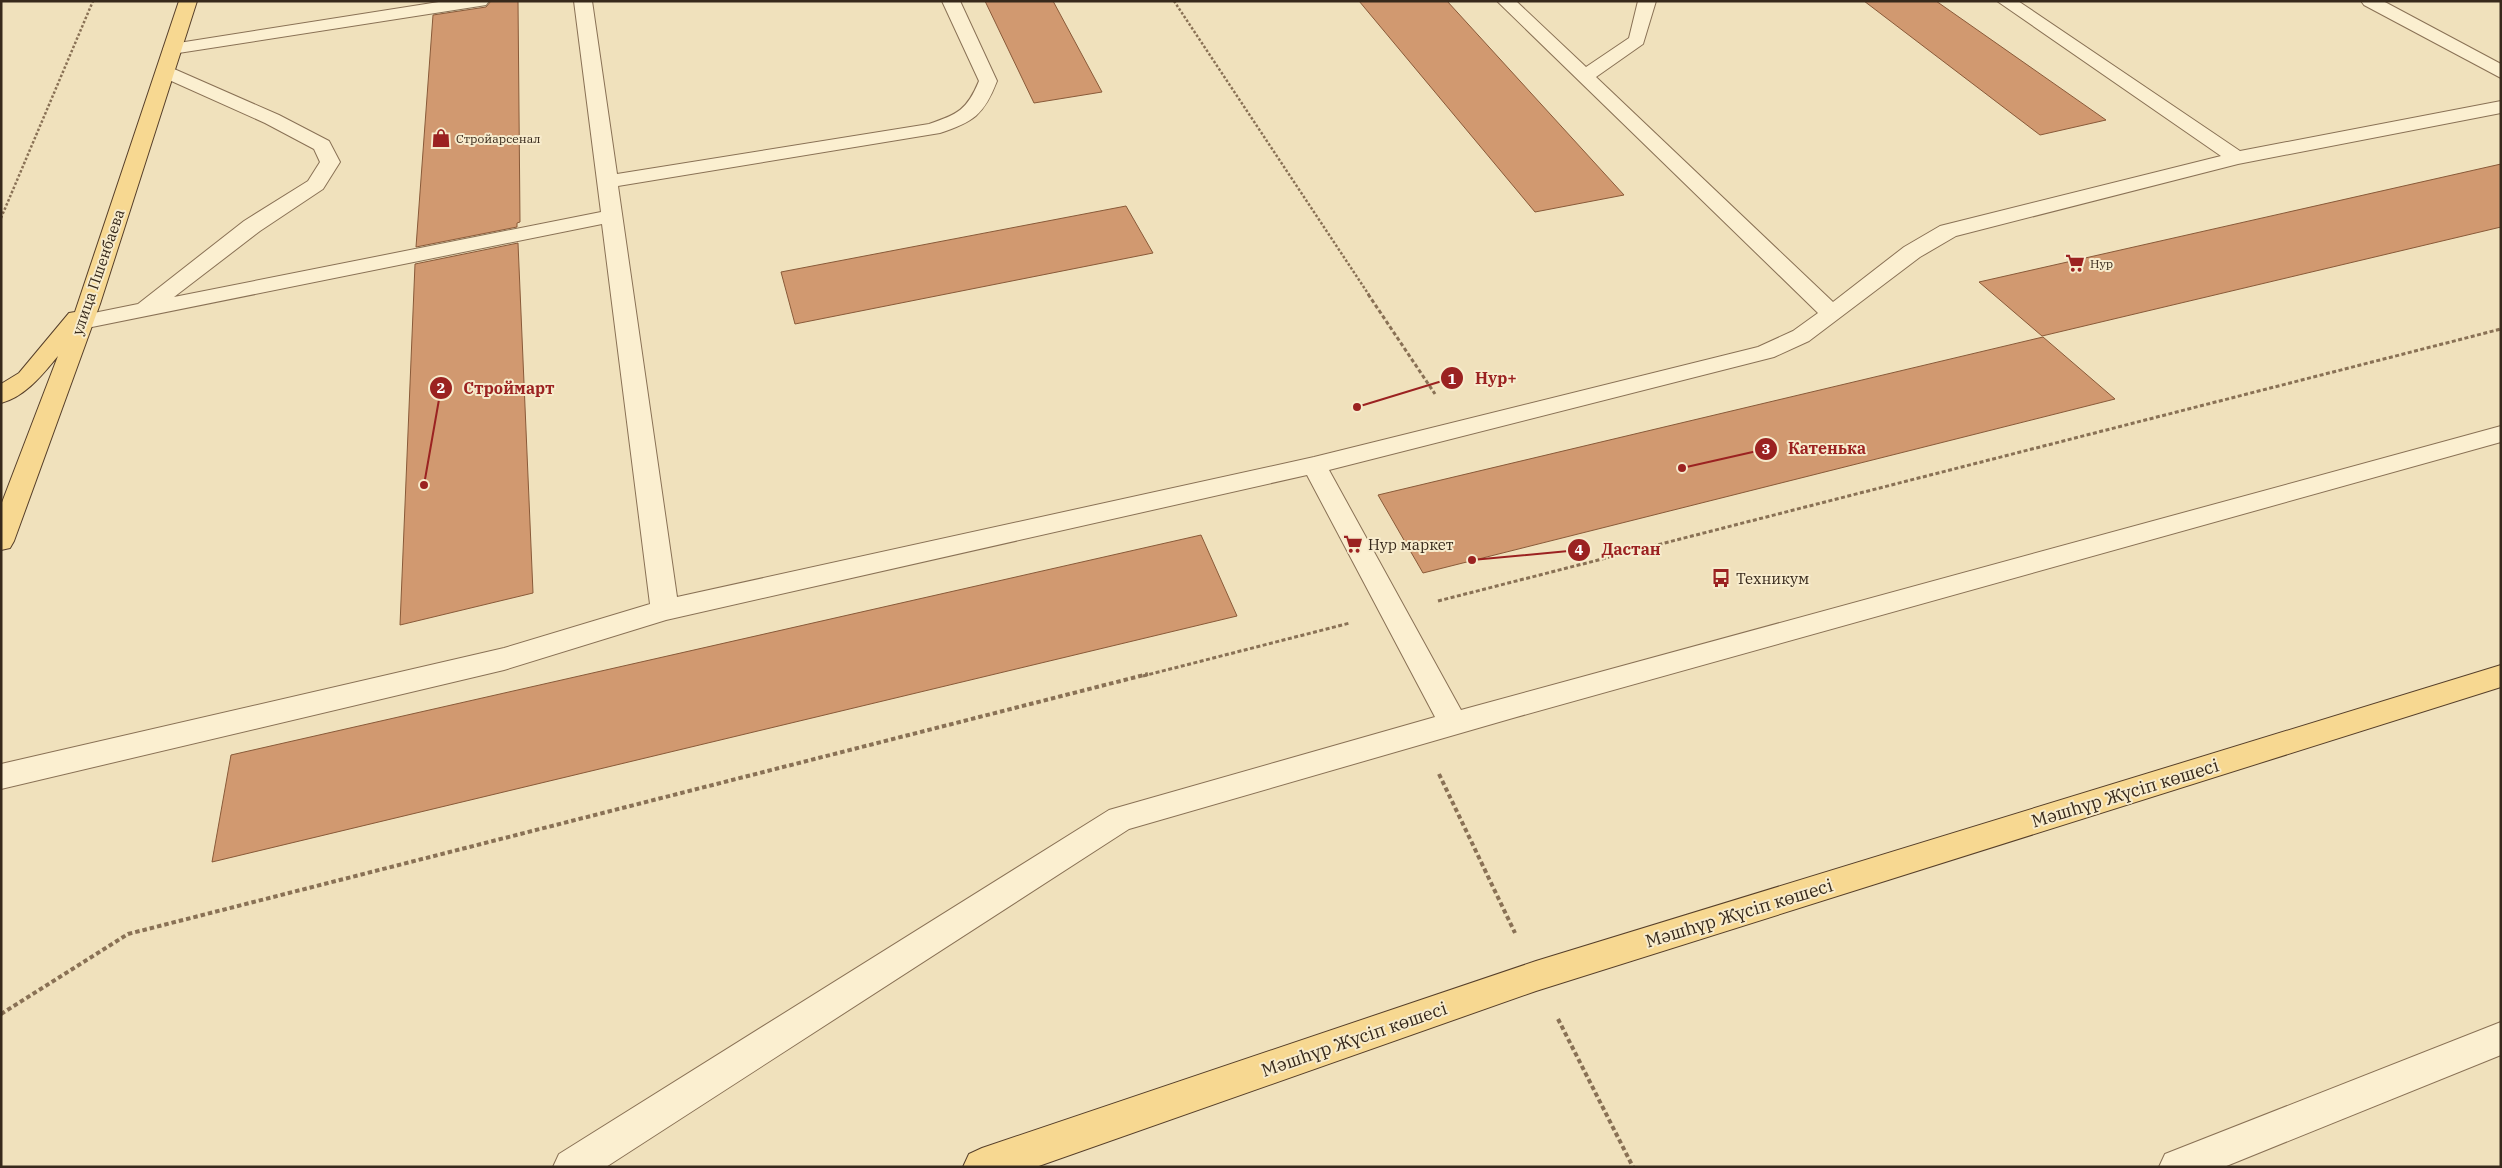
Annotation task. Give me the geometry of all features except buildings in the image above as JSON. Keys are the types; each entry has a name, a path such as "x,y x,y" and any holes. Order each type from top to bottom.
{"main road":[{"name":"улица Пшенбаева","path":"1,541 86,313 188,1"},
{"path":"1,395 27,378 86,313"},
{"name":"Мәшһүр Жүсіп көшесі","path":"982,1167 1536,976 2501,676"}],"street":[{"path":"172,49 480,1"},
{"path":"583,1 665,610"},
{"path":"607,182 933,129 967,117 980,102 988,81 951,1"},
{"path":"1506,1 1832,314"},
{"path":"1584,77 1637,40 1647,1"},
{"path":"2006,1 2237,158"},
{"path":"2370,1 2501,72"},
{"path":"143,310 252,226 316,184 330,162 322,145 165,71"},
{"path":"1,777 504,659 665,610 1314,465 1766,352 1801,336 1912,252 1948,231 2237,158 2501,106"},
{"path":"86,313 143,310 612,216"},
{"path":"572,1167 1120,819 1513,707 2501,434"},
{"path":"1314,465 1454,725"},
{"path":"2178,1167 2501,1038"}],"path":[{"path":"1,218 93,1"},
{"path":"1174,1 1458,429"},
{"path":"1,1014 128,934 2501,329"}],"place":[{"name":"Стройарсенал","path":"441,138"},
{"name":"Нур","path":"2075,263"},
{"name":"Нур+","path":"1357,407"},
{"name":"Катенька","path":"1682,468"},
{"name":"Строймарт","path":"424,485"},
{"name":"Нур маркет","path":"1353,544"},
{"name":"Дастан","path":"1472,560"},
{"name":"Техникум","path":"1721,578"}]}
